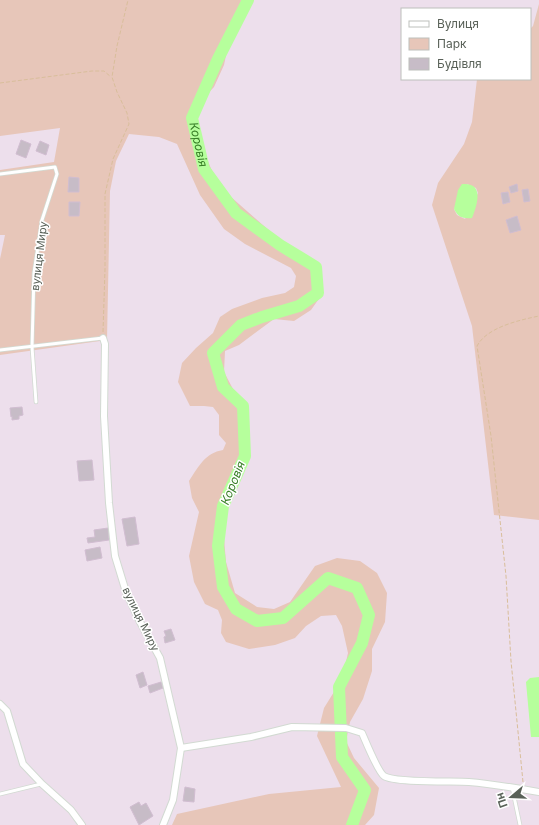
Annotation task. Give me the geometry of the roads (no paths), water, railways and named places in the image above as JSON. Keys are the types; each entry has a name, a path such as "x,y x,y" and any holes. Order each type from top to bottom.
{"street":[{"name":"вулиця Миру","path":"103,338 105,344 104,416 109,503 115,556 126,592 140,622 160,658 181,748 173,800 163,825"},
{"path":"0,704 7,712 24,764 42,784 71,810 82,825"},
{"path":"181,748 251,737 292,727 346,728 362,733 370,748 378,769 385,777 398,780 470,782 521,788 539,792"}],"lane":[{"name":"вулиця Миру","path":"0,174 55,167 57,174 42,220 34,273 32,347 36,402"},
{"path":"0,350 103,338"},
{"path":"0,794 42,784"},
{"path":"512,787 520,825"}],"waterway":[{"name":"Коровія","path":"248,0 218,59 192,118 204,169 236,213 280,245 316,267 318,293 299,306 241,325 213,353 223,387 243,406 245,456 223,506 218,546 223,587 236,609 257,621 283,618 328,578 357,588 369,615 362,643 339,687 342,757 365,790 352,825"}]}
